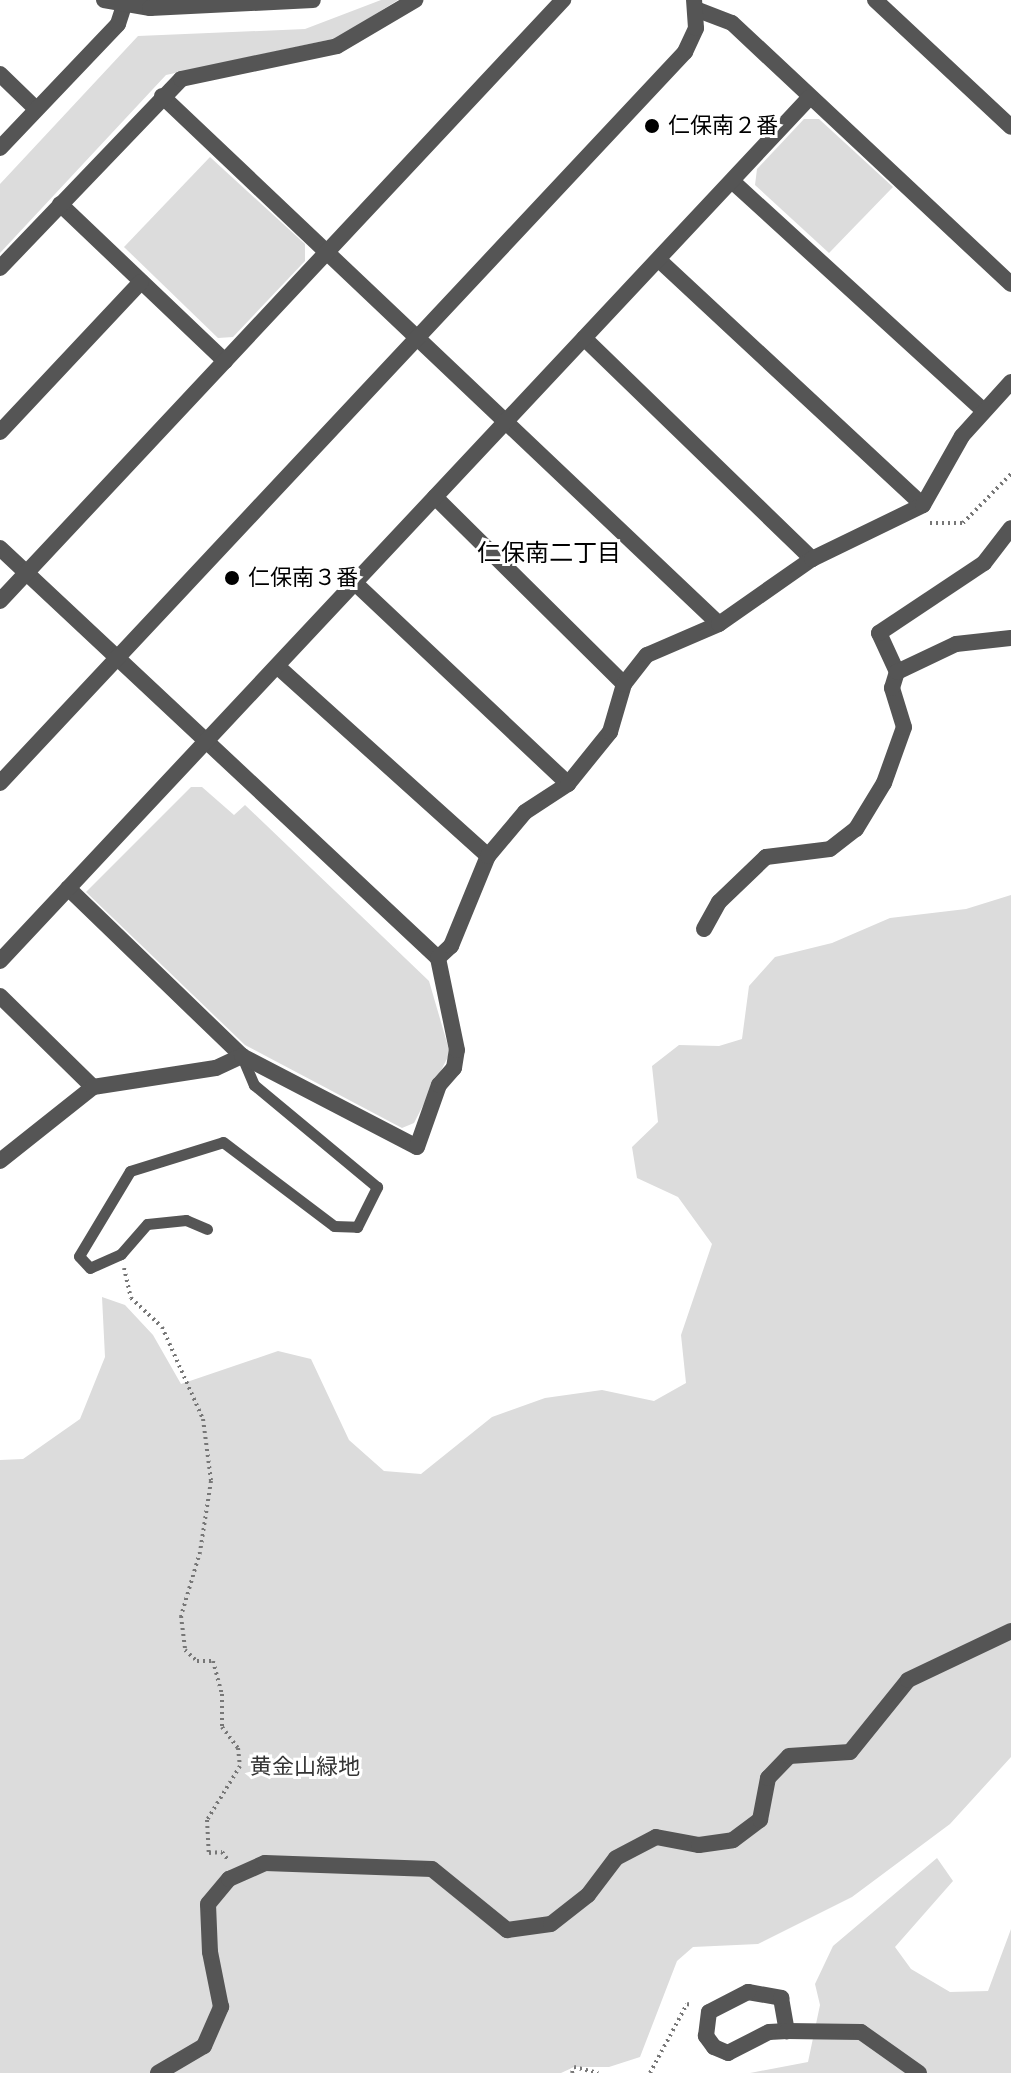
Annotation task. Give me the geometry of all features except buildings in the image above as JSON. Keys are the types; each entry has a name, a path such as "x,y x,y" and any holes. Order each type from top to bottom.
{"street":[{"path":"104,0 125,3 292,5 313,0"},
{"path":"0,268 181,79 337,46 415,0"},
{"path":"875,0 1011,127"},
{"path":"0,601 560,1"},
{"path":"0,148 118,24 125,3"},
{"path":"0,783 685,52 696,5 732,23 1011,284"},
{"path":"0,74 36,109"},
{"path":"162,96 508,420 719,624"},
{"path":"0,961 810,97"},
{"path":"732,181 982,409"},
{"path":"60,204 225,361"},
{"path":"659,260 923,505"},
{"path":"0,432 141,282"},
{"path":"584,338 812,559"},
{"path":"438,958 451,946 488,856 525,812 568,784 610,732 624,684 647,655 719,624 812,559 904,519 923,505 982,409 1011,382"},
{"path":"435,497 624,684"},
{"path":"704,929 719,902 766,857 830,849 856,829 884,783 904,727 892,688 897,672 879,633 984,563 1011,528"},
{"path":"0,548 438,958 457,1050 454,1068 439,1085 417,1147 242,1056 68,888"},
{"path":"355,583 568,784"},
{"path":"897,672 956,644 1011,638"},
{"path":"277,666 488,856"},
{"path":"0,996 93,1087"},
{"path":"0,1161 93,1087 216,1068 242,1056"},
{"path":"158,2073 204,2046 221,2007 210,1952 208,1904 238,1875 265,1863 432,1869 507,1930 551,1924 588,1895 616,1858 656,1837 699,1845 733,1840 760,1820 768,1778 789,1756 850,1752 908,1680 1011,1631"},
{"path":"787,2031 781,1998 748,1992 709,2012 706,2036 714,2047 728,2053 769,2032 861,2032 919,2073"}],"lane":[{"path":"207,1229 186,1220 147,1224 121,1254 90,1268 79,1256 130,1171 223,1142 334,1226 357,1227 377,1187 254,1085 242,1056"}],"path":[{"path":"904,519 963,523 1011,474"},
{"path":"121,1254 131,1298 162,1327 203,1419 211,1481 200,1552 181,1616 185,1650 197,1661 213,1661 222,1694 222,1727 238,1748 240,1766 207,1820 206,1840 209,1853 222,1852 238,1875"},
{"path":"650,2073 687,2004 709,2012"},
{"path":"572,2073 574,2067 598,2073"}],"green space":[{"path":"381,0 398,0 337,38 166,75 0,253 0,184 138,36 305,29"},
{"path":"804,119 819,119 893,187 829,253 755,185 757,169"},
{"path":"210,157 305,244 305,261 233,337 218,338 124,247"},
{"path":"191,787 202,787 234,815 245,805 429,981 450,1053 414,1123 402,1128 245,1045 86,892"},
{"name":"黄金山緑地","path":"1011,895 1011,1757 950,1824 852,1897 758,1944 693,1947 677,1961 640,2057 609,2067 574,2067 561,2073 0,2073 0,1460 23,1459 80,1419 105,1357 102,1297 125,1305 153,1335 181,1384 278,1351 311,1359 349,1440 384,1471 421,1474 492,1417 545,1398 602,1390 654,1401 686,1383 681,1335 712,1244 678,1197 637,1178 632,1147 658,1122 652,1066 679,1045 719,1046 742,1039 749,986 775,957 832,943 890,918 966,909"},
{"path":"937,1858 953,1881 895,1947 911,1969 950,1992 988,1991 1011,1929 1011,2073 750,2073 808,2062 820,2005 815,1984 833,1946"}],"place":[{"name":"仁保南２番","path":"652,126"},
{"name":"仁保南３番","path":"232,578"}],"district":[{"name":"仁保南二丁目","path":"549,553"}]}
